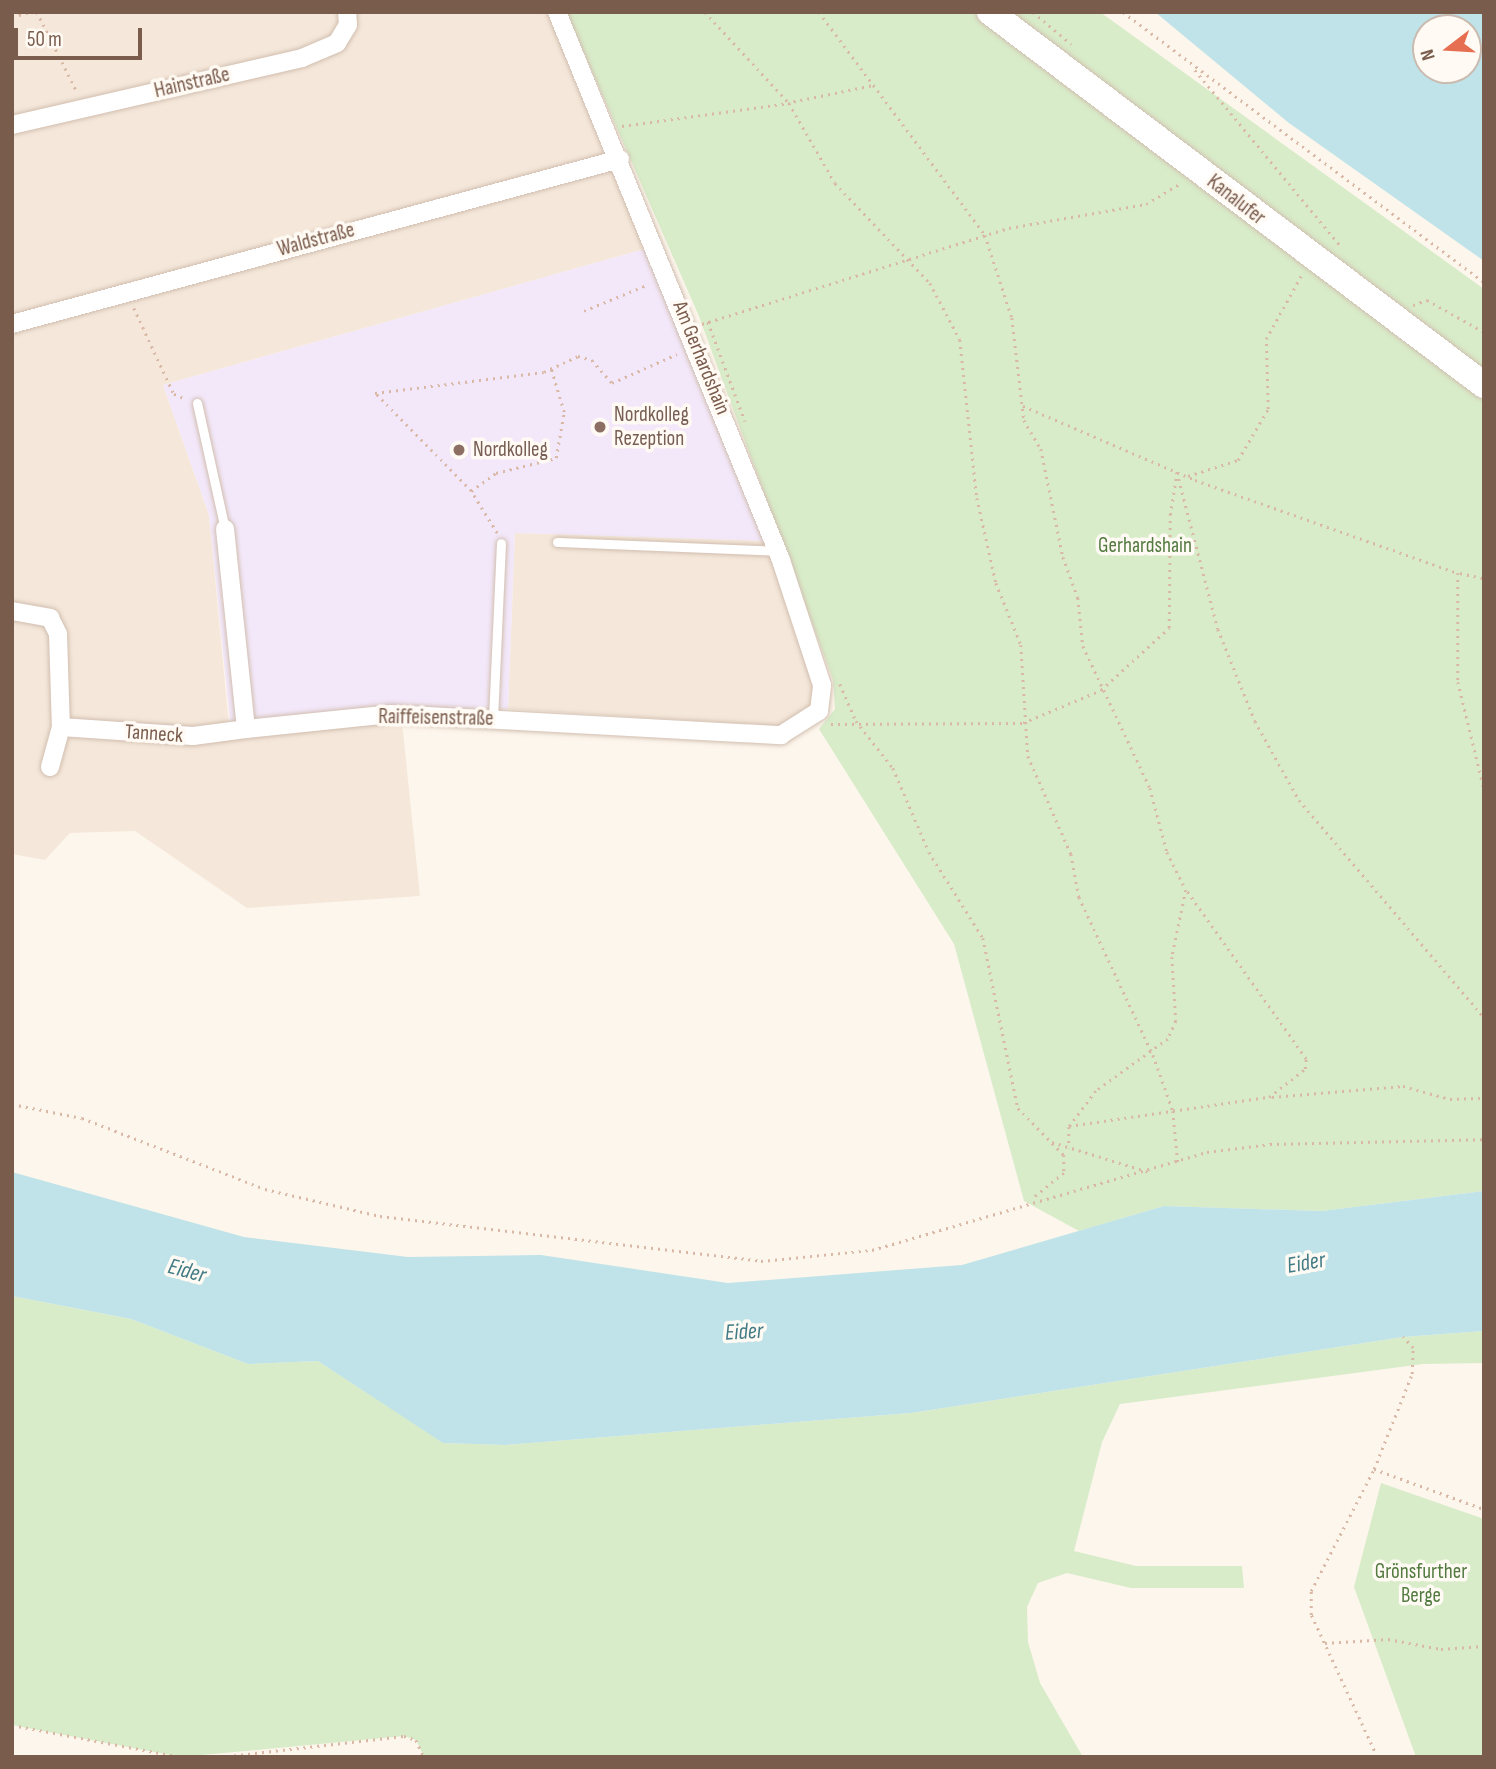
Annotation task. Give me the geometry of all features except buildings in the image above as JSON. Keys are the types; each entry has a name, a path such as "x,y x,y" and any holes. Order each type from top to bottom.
{"street":[{"name":"Hainstraße","path":"12,125 302,58 337,43 348,25 347,12"},
{"name":"Am Gerhardshain","path":"557,12 620,159 778,551 822,685 819,711"},
{"name":"Kanalufer","path":"990,12 1385,314 1484,385"},
{"name":"Waldstraße","path":"12,324 126,289 620,159"},
{"path":"225,529 246,729"},
{"path":"12,611 50,618 58,634 61,727 50,767"},
{"name":"Raiffeisenstraße","path":"246,729 390,713 781,736 819,711"},
{"name":"Tanneck","path":"61,727 193,736 246,729"}],"lane":[{"path":"197,403 225,529"},
{"path":"557,542 778,551"},
{"path":"493,719 501,543"}],"path":[{"path":"12,18 29,12"},
{"path":"37,12 85,107"},
{"path":"705,12 789,103 835,183 904,261 930,283 960,340 977,498 996,583 1021,645 1023,723 1028,756 1071,854 1079,897 1153,1055 1173,1111 1178,1163"},
{"path":"820,12 871,86 985,234 1012,318 1023,406 1041,449 1063,557 1078,598 1083,646 1101,690 1150,788 1167,852 1186,890 1306,1059 1305,1069 1269,1097"},
{"path":"1123,12 1484,282"},
{"path":"1191,65 1349,257"},
{"path":"607,128 789,103 871,86"},
{"path":"689,328 985,234 1146,204 1199,172"},
{"path":"1187,476 1238,460 1268,409 1266,339 1308,265"},
{"path":"584,311 657,281"},
{"path":"126,289 174,394 197,403"},
{"path":"1385,314 1427,300 1484,332"},
{"path":"708,322 746,424"},
{"path":"501,543 471,491 375,393 551,369 578,356 592,360 612,383 696,345"},
{"path":"471,491 496,473 556,457 564,412 551,369"},
{"path":"1023,406 1187,476 1458,573 1484,578"},
{"path":"819,711 832,724 856,720 1023,723 1101,690 1169,628 1170,515 1177,471"},
{"path":"1177,471 1218,629 1255,721 1298,800 1484,1017"},
{"path":"1458,573 1458,682 1484,789"},
{"path":"835,670 856,720 893,768 929,852 983,938 1018,1108 1047,1140 1064,1154 1064,1173 1030,1201"},
{"path":"1069,1148 1069,1126 1096,1091 1153,1055 1176,1020 1172,957 1186,890"},
{"path":"1069,1126 1269,1097 1403,1086 1450,1099 1484,1097"},
{"path":"12,1104 82,1118 265,1189 367,1213 621,1248 761,1261 872,1250 1030,1201 1152,1173 1178,1163 1270,1144 1484,1139"},
{"path":"1047,1140 1152,1173"},
{"path":"1377,1757 1311,1615 1311,1591 1374,1469 1412,1374 1413,1348 1402,1337"},
{"path":"1374,1469 1484,1509"},
{"path":"1325,1643 1388,1639 1441,1649 1484,1646"},
{"path":"12,1725 181,1757"},
{"path":"220,1757 404,1736 416,1740 424,1757"}],"shaded area":[{"path":"12,12 548,12 648,248 163,385 209,515 230,737 402,722 420,896 247,908 135,831 70,833 45,860 12,854"},
{"name":"Nordkolleg","path":"648,248 769,541 515,533 508,709 391,708 230,723 209,515 163,385"},
{"path":"515,533 769,541 817,683 813,706 781,726 508,709"}],"green space":[{"name":"Gerhardshain","path":"566,12 1100,12 1484,289 1484,1191 1322,1211 1164,1206 1079,1231 1024,1201 954,944 819,729 835,709 833,680 698,314"},
{"path":"12,1296 131,1319 248,1364 318,1361 444,1443 505,1445 911,1413 1403,1337 1484,1331 1484,1363 1423,1364 1120,1404 1102,1442 1074,1551 1136,1566 1242,1566 1244,1588 1131,1588 1067,1573 1038,1583 1027,1607 1028,1642 1040,1683 1083,1757 424,1757 416,1740 404,1736 181,1757 12,1725"},
{"name":"Grönsfurther Berge","path":"1381,1483 1484,1519 1484,1757 1416,1757 1354,1587"}],"water":[{"path":"1155,12 1484,12 1484,261 1289,123"},
{"name":"Eider","path":"12,1172 244,1237 408,1257 541,1255 728,1283 962,1265 1164,1206 1322,1211 1484,1191 1484,1331 1403,1337 911,1413 505,1445 443,1443 318,1361 248,1364 131,1319 12,1296"}],"place":[{"name":"Nordkolleg Rezeption","path":"600,427"},
{"name":"Nordkolleg","path":"459,450"}]}
